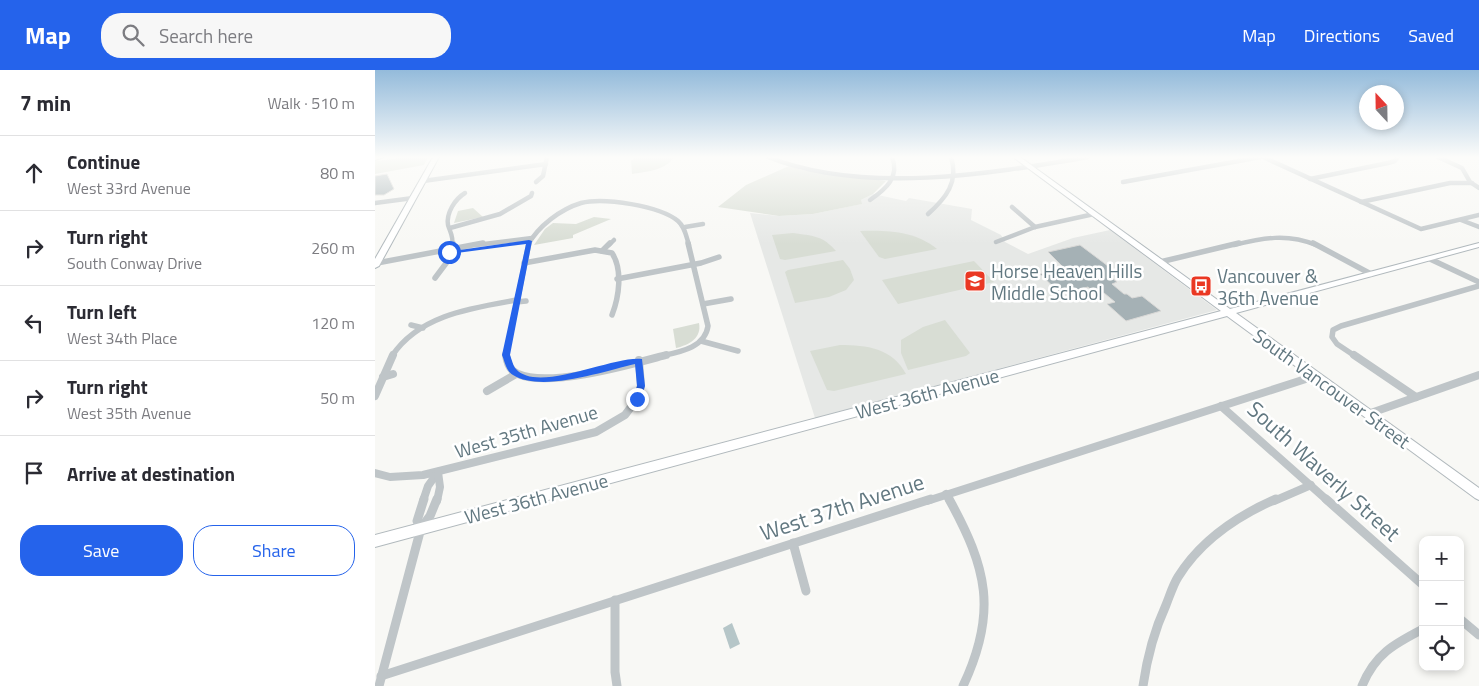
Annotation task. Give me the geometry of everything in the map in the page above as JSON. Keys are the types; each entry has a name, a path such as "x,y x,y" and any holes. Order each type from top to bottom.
{"street":[{"path":"376,264 420,186"},
{"path":"870,200 887,186"},
{"path":"928,214 940,204 952,186"},
{"name":"South Vancouver Street","path":"1055,186 1479,495"},
{"path":"1325,186 1421,229 1479,215"},
{"path":"1361,202 1437,186"},
{"path":"435,278 442,270 453,241 449,228 449,218 457,197 465,193"},
{"path":"449,228 506,211 531,196 532,193"},
{"path":"375,204 413,198"},
{"path":"584,202 654,209 675,217 685,228 708,330 701,341 685,350 559,378 539,380 517,374 508,365 506,355 524,263 531,240 552,219 584,202"},
{"path":"1011,207 1035,227"},
{"path":"996,242 1035,227 1094,214"},
{"path":"1461,220 1479,227"},
{"path":"685,228 703,224"},
{"path":"1160,262 1267,237 1290,236 1315,244 1371,274"},
{"path":"376,264 450,251 531,240"},
{"path":"602,251 614,240"},
{"name":"West 36th Avenue","path":"375,541 1479,246"},
{"path":"524,263 602,251 612,253 615,256 618,298 612,315"},
{"path":"617,279 694,264 719,257"},
{"path":"1430,258 1479,282"},
{"path":"1416,397 1337,344 1332,337 1333,332 1341,326 1479,286"},
{"path":"703,304 731,299"},
{"path":"375,396 395,351 423,328 459,312 526,300"},
{"path":"411,325 423,328"},
{"path":"701,341 738,351"},
{"name":"West 35th Avenue","path":"375,473 390,477 405,477 438,472 581,437 607,427 625,416 637,399 641,386 639,360"},
{"path":"383,377 393,374"},
{"path":"487,391 517,374"},
{"path":"1369,414 1479,375"},
{"name":"West 37th Avenue","path":"380,681 615,600 1315,376"},
{"name":"South Waverly Street","path":"1221,406 1419,581"},
{"path":"380,681 421,528 431,517 441,482 438,472"},
{"path":"1143,686 1149,646 1178,577 1202,547 1232,522 1254,509 1311,485"},
{"path":"946,494 976,555 984,591 984,623 981,639 974,662 963,686"},
{"path":"793,542 806,591"},
{"path":"615,600 615,672 617,686"},
{"path":"1464,623 1479,636"},
{"path":"1362,686 1372,663 1386,648 1419,631"}],"shaded area":[{"path":"745,186 881,186 873,194 861,200 862,204 813,214 779,216 718,207"},
{"name":"Horse Heaven Hills Middle School","path":"873,194 906,201 909,198 972,209 971,220 1001,235 1005,242 1028,254 1073,238 1110,230 1217,310 815,418 750,213 779,216 813,214 861,204 861,200"},
{"path":"473,208 483,217 454,223 458,211"},
{"path":"594,217 611,219 573,235 573,238 534,245 545,229 553,223 576,224"},
{"path":"860,231 881,231 910,235 920,238 937,249 885,259 879,257"},
{"path":"793,233 822,239 836,251 785,260 780,259 772,235"},
{"path":"843,260 850,269 854,280 846,290 829,297 795,303 785,272"},
{"path":"974,261 994,282 898,304 882,280"},
{"path":"945,320 970,353 966,356 908,370 901,353 901,340 923,327"},
{"path":"699,323 699,333 696,337 685,345 676,348 673,329"},
{"path":"840,345 869,347 886,353 894,358 906,374 834,391 827,390 810,351"},
{"path":"732,623 740,644 730,649 723,628"}],"building":[{"path":"375,186 392,186 394,189 384,195 375,195"},
{"name":"Horse Heaven Hills Middle School","path":"1080,245 1116,272 1107,274 1117,282 1112,284 1124,294 1132,298 1142,296 1161,311 1126,321 1107,304 1115,302 1104,293 1097,295 1088,287 1061,294 1040,274 1064,268 1048,252"}],"place":[{"name":"Horse Heaven Hills Middle School","path":"975,281"},
{"name":"Vancouver & 36th Avenue","path":"1201,286"}],"route":[{"path":"449,252 529,241 506,355 508,365 517,374 539,380 570,376 639,360 641,386 637,399"}]}
